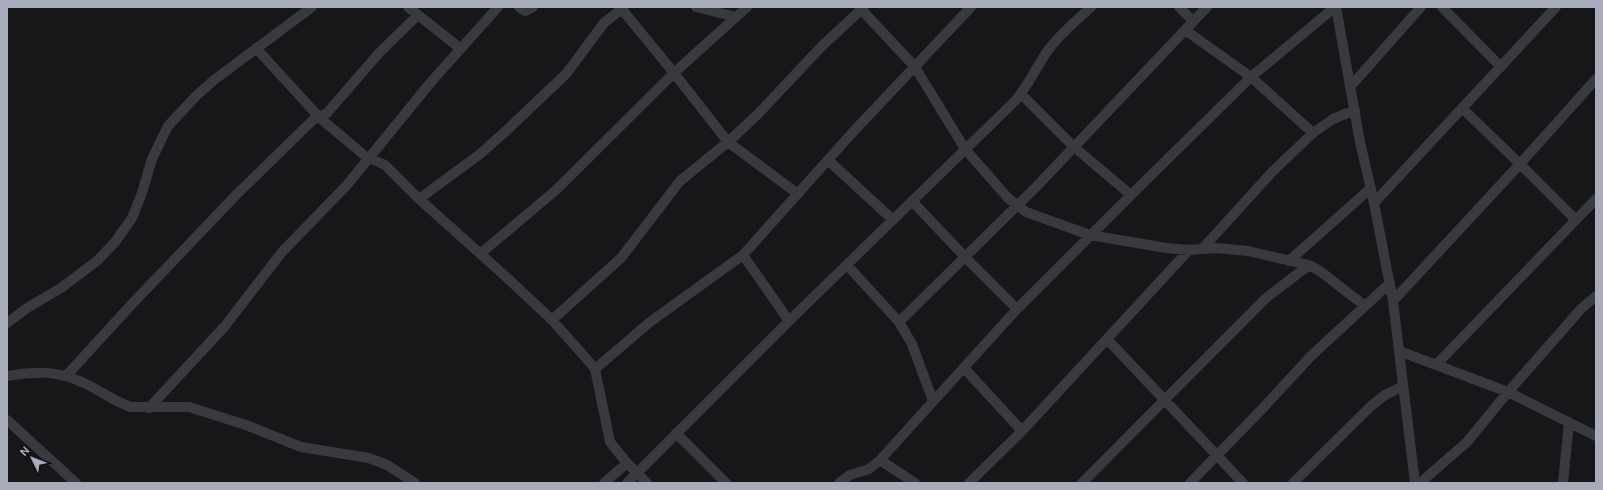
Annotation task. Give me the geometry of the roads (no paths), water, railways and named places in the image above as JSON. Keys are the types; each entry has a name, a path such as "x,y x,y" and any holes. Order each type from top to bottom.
{"street":[{"path":"7,323 21,312 67,283 98,260 115,242 132,218 142,193 152,159 168,126 196,96 256,48 312,7"},
{"path":"408,7 461,49"},
{"path":"149,408 225,326 282,252 347,185 431,82 498,7"},
{"path":"519,7 525,11 533,7"},
{"path":"419,199 480,154 508,129 566,74 604,23 622,7 728,142 798,194"},
{"path":"696,7 736,17"},
{"path":"480,254 556,190 674,73 747,7"},
{"path":"595,369 650,322 743,255 828,160 971,7"},
{"path":"627,483 789,321 1021,94 1049,49 1091,7"},
{"path":"1179,7 1193,21"},
{"path":"899,322 1017,206 1207,7"},
{"path":"839,483 850,475 869,469 880,460 1017,309 1131,194 1251,77 1336,7 1350,87 1393,300 1415,483"},
{"path":"1350,87 1421,7"},
{"path":"1442,7 1501,66"},
{"path":"1374,203 1463,109 1556,7"},
{"path":"552,320 621,258 680,181 728,142 822,46 862,8 915,67 965,150 1008,198 1030,214 1090,235 1159,247 1189,250 1203,248 1248,252 1309,265 1320,271 1365,306"},
{"path":"66,376 132,304 238,193 314,120 327,113 384,48 418,15"},
{"path":"1185,30 1251,77 1313,132"},
{"path":"256,48 320,118 365,156 385,165 419,199 552,320 595,369 608,438 612,446 646,483"},
{"path":"1393,300 1596,80"},
{"path":"1021,94 1074,147 1131,194"},
{"path":"1463,109 1576,220"},
{"path":"1203,248 1272,172 1313,132 1332,119 1355,110"},
{"path":"828,160 893,220"},
{"path":"1289,261 1371,188"},
{"path":"1436,364 1596,199"},
{"path":"912,201 1017,309"},
{"path":"969,483 1022,431 1189,250"},
{"path":"743,255 789,321"},
{"path":"847,265 899,322 912,344 934,401"},
{"path":"1082,483 1266,298 1309,265"},
{"path":"1190,483 1311,356 1390,283"},
{"path":"1420,483 1467,442 1508,392 1581,309 1596,296"},
{"path":"1107,339 1243,483"},
{"path":"1399,351 1508,392 1596,436"},
{"path":"964,368 1022,431"},
{"path":"7,376 42,372 66,376 85,383 131,407 189,407 246,425 294,445 369,458 378,461 415,483"},
{"path":"1293,483 1371,406 1385,395 1403,386"},
{"path":"7,420 76,483"},
{"path":"1563,483 1569,422"},
{"path":"676,433 726,483"},
{"path":"880,460 915,483"},
{"path":"604,483 627,463"}]}
